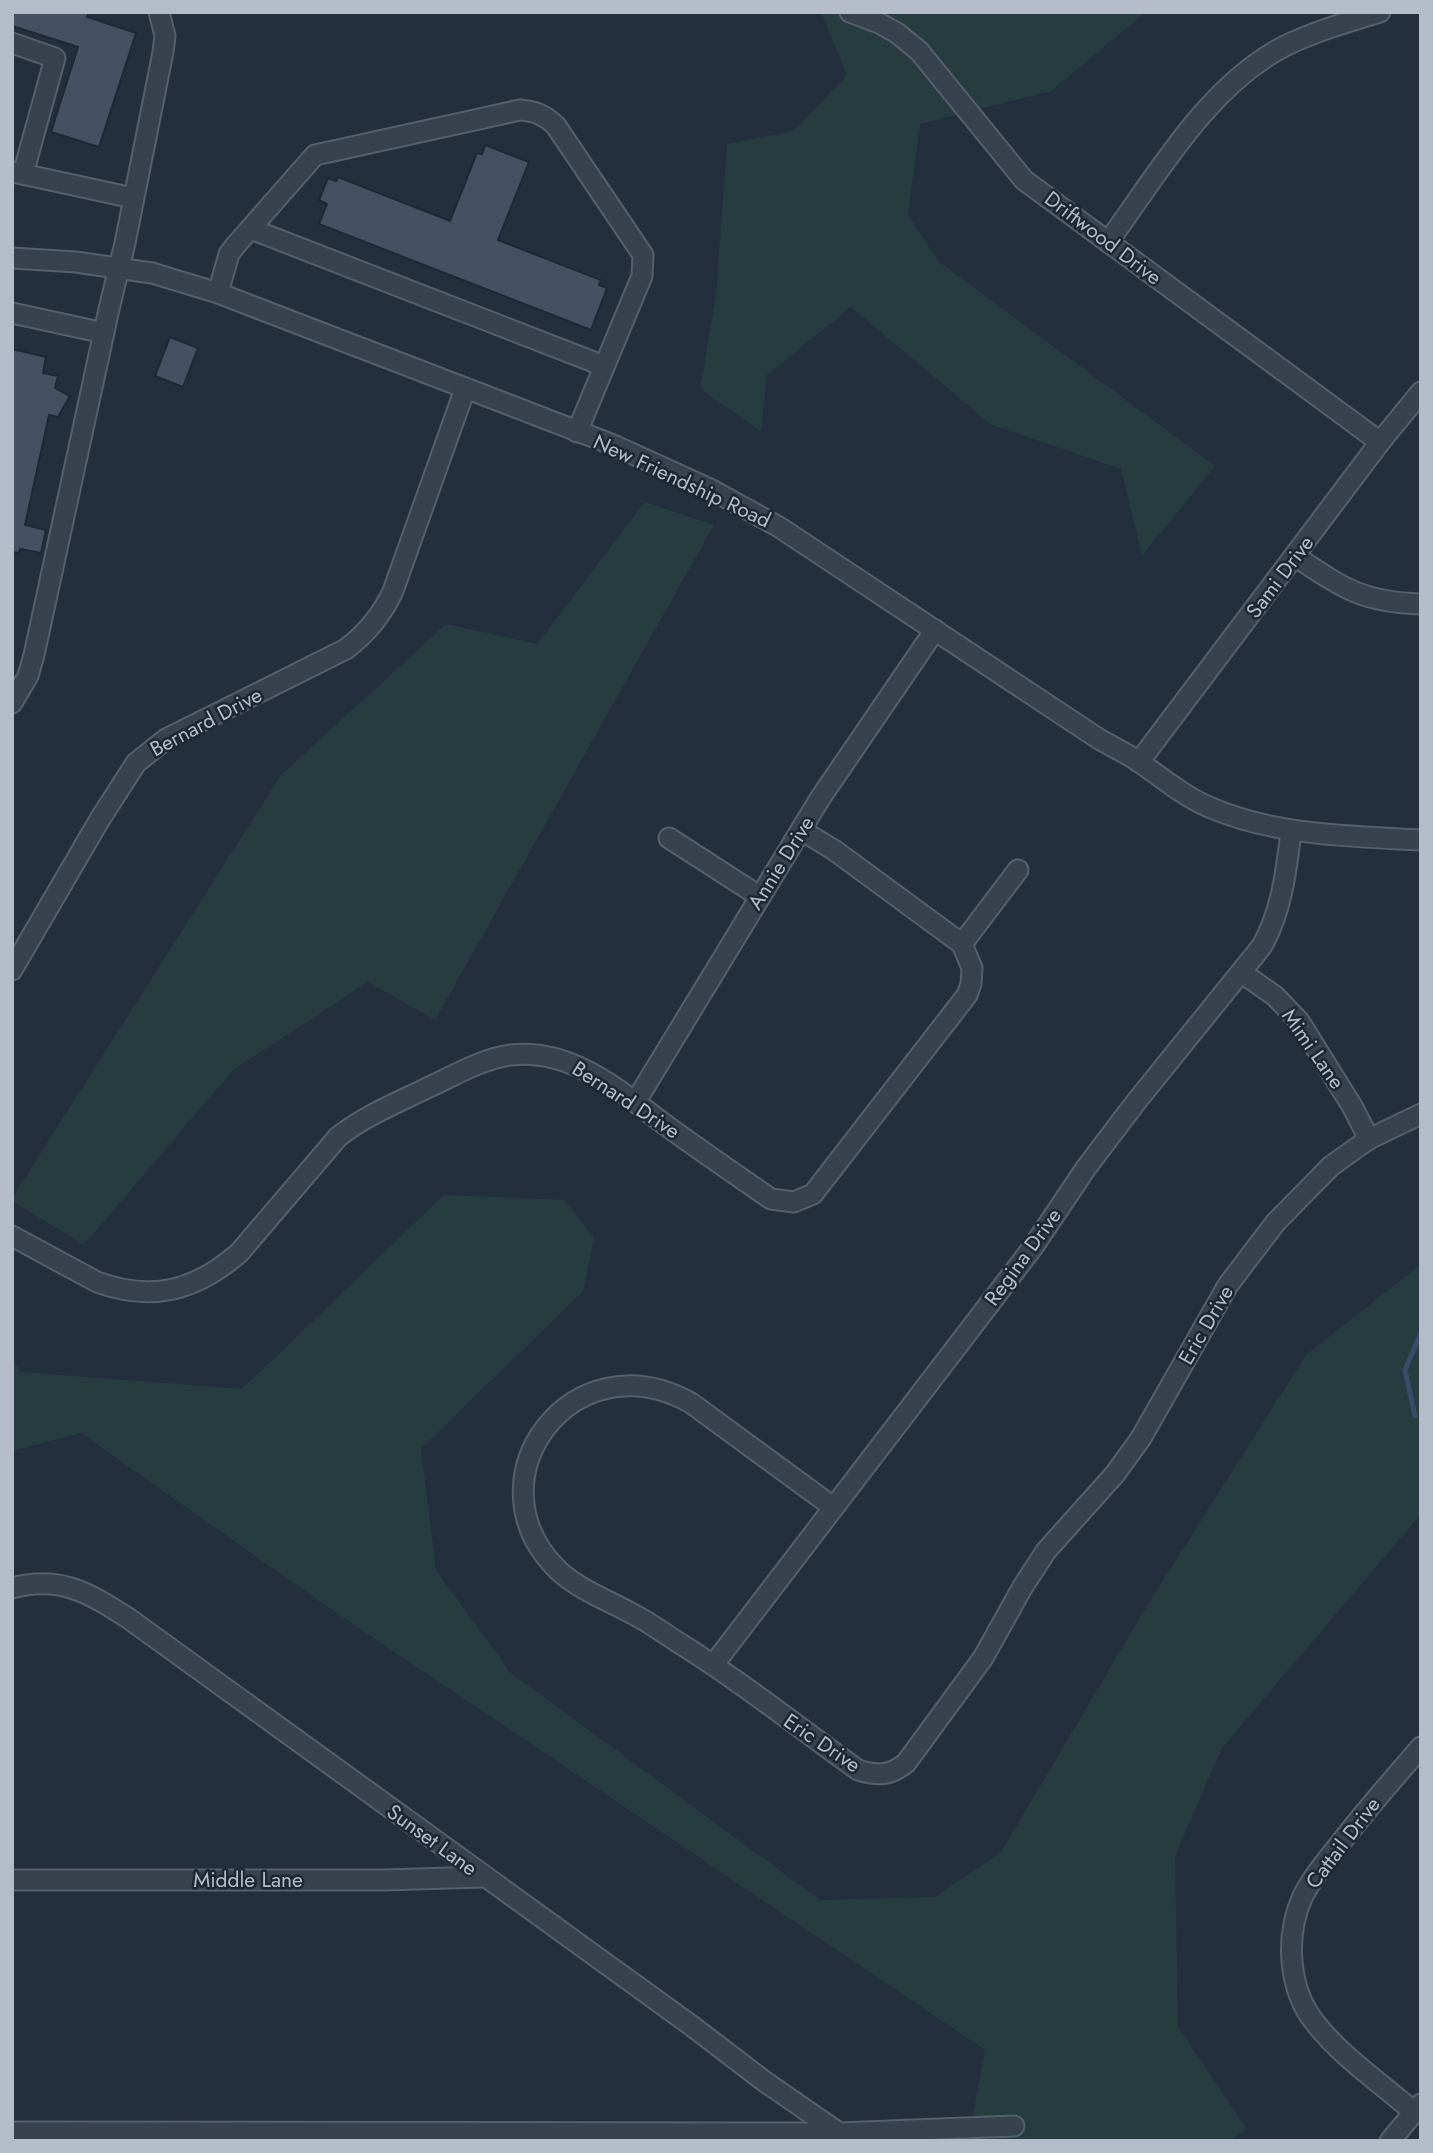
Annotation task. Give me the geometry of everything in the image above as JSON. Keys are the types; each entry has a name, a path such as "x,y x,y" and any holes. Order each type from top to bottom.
{"street":[{"path":"12,703 29,676 119,268 163,52 165,36 159,12"},
{"name":"Driftwood Drive","path":"850,12 898,33 919,51 1024,180 1380,443"},
{"path":"1108,242 1198,118 1229,86 1257,63 1283,47 1310,34 1380,12"},
{"path":"12,43 55,58 18,173 133,198"},
{"path":"218,293 229,254 315,155 507,113 532,111 547,117 556,126 643,255 642,276 577,432"},
{"path":"251,229 604,366"},
{"name":"New Friendship Road","path":"12,258 76,262 152,273 218,293 577,432 679,475 779,527 1139,762 1175,789 1208,807 1252,823 1291,832 1421,840"},
{"path":"12,313 104,333"},
{"name":"Bernard Drive","path":"12,970 100,819 136,763 147,752 166,739 346,649 370,628 387,605 393,591 465,389"},
{"name":"Sami Drive","path":"1139,762 1421,392"},
{"path":"1295,556 1339,586 1367,598 1382,602 1421,604"},
{"name":"Annie Drive","path":"636,1101 759,896 935,630"},
{"path":"801,830 834,850 962,944 1018,870"},
{"name":"Regina Drive","path":"713,1664 1033,1247 1086,1168 1136,1101 1262,946 1277,914 1291,832"},
{"path":"669,838 759,896"},
{"name":"Bernard Drive","path":"12,1236 112,1288 138,1292 166,1291 199,1282 239,1253 338,1137 348,1129 481,1063 512,1055 562,1059 589,1071 636,1101 772,1199 784,1202 801,1200 819,1189 967,995 972,968 962,944"},
{"name":"Mimi Lane","path":"1242,972 1275,996 1299,1021 1352,1106 1369,1139"},
{"name":"Eric Drive","path":"833,1507 691,1403 666,1390 645,1385 603,1388 567,1405 541,1432 526,1470 524,1490 529,1521 543,1553 558,1570 576,1584 634,1614 713,1664 858,1770 872,1775 884,1775 897,1770 906,1763 972,1676 1046,1551 1115,1474 1141,1438 1201,1329 1247,1259 1309,1186 1331,1166 1369,1139 1421,1114"},
{"name":"Sunset Lane","path":"12,1588 33,1584 72,1587 97,1598 128,1618 839,2133"},
{"name":"Cattail Drive","path":"1418,2109 1332,2043 1314,2022 1302,2001 1295,1979 1292,1947 1299,1907 1310,1884 1373,1802 1421,1747"},
{"name":"Middle Lane","path":"12,1880 383,1880 483,1877"},
{"path":"1391,2141 1418,2109"},
{"path":"12,2132 839,2133 1014,2126"}],"green space":[{"path":"821,12 1146,12 1051,91 920,124 908,215 938,261 1215,466 1142,556 1121,469 990,424 851,307 767,375 761,431 700,389 716,294 727,144 794,131 847,75"},
{"path":"645,502 714,525 435,1020 368,982 233,1070 84,1245 12,1201 281,775 446,624 537,644"},
{"path":"444,1195 564,1200 594,1238 583,1291 421,1449 436,1570 510,1672 820,1900 935,1897 1001,1852 1148,1604 1306,1355 1421,1264 1421,1514 1222,1748 1175,1856 1178,2026 1247,2129 1230,2141 968,2141 985,2050 319,1601 81,1433 12,1451 12,1358 20,1372 242,1389"}],"building":[{"path":"12,12 89,12 87,17 136,33 99,147 51,132 78,47 12,26"},
{"path":"485,145 529,162 498,240 601,280 599,285 607,288 591,330 319,224 327,204 319,200 328,178 336,181 338,177 450,221 477,153 482,154"},
{"path":"170,337 198,348 183,387 155,376"},
{"path":"12,349 46,357 43,373 58,376 55,388 70,396 58,417 49,415 25,525 46,530 41,553 20,549 19,553 12,552"}],"waterway":[{"path":"1415,1416 1405,1370 1421,1333"}]}
